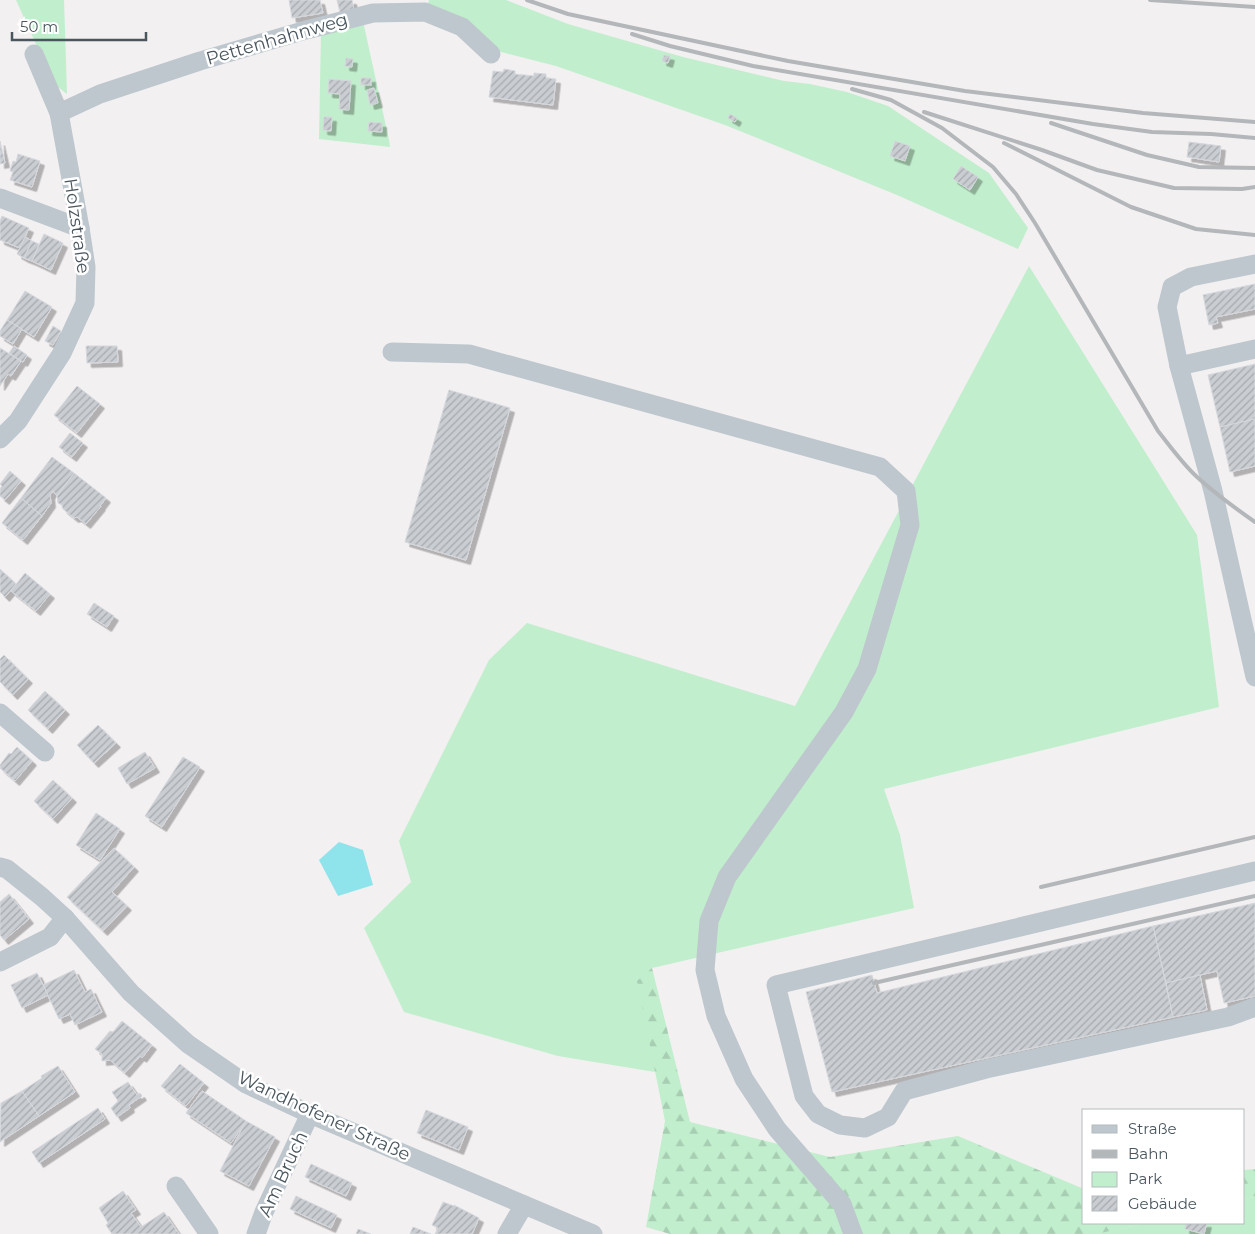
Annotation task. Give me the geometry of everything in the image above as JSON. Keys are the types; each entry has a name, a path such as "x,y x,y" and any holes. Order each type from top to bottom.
{"street":[{"name":"Pettenhahnweg","path":"59,113 100,94 200,61 306,30 373,13 424,12 462,26 491,54"},
{"name":"Holzstraße","path":"0,439 18,421 62,353 85,303 86,267 59,113 34,54"},
{"path":"0,198 80,228"},
{"path":"1255,264 1191,277 1172,287 1167,307 1179,366 1213,491 1255,677"},
{"path":"1179,366 1255,349"},
{"path":"392,352 469,354 880,468 906,492 910,525 867,669 844,712 727,877 709,921 705,970 716,1016 744,1080 777,1129 842,1204 853,1234"},
{"path":"0,713 45,752"},
{"name":"Wandhofener Straße","path":"0,867 7,869 65,918 131,993 188,1044 246,1084 310,1114 593,1234"},
{"path":"1255,871 776,985 804,1096 818,1114 840,1125 865,1128 888,1117 904,1091 995,1067 1228,1017 1255,1007"},
{"path":"0,962 50,937 65,918"},
{"name":"Am Bruch","path":"256,1234 264,1212 310,1114"},
{"path":"176,1186 209,1234"},
{"path":"507,1234 524,1205"}],"green space":[{"path":"16,0 64,0 67,94 54,84"},
{"path":"429,0 506,0 568,24 683,57 784,81 810,84 847,92 888,106 989,173 1028,228 1018,249 897,195 725,125 556,66 497,51 426,10"},
{"path":"363,21 390,147 319,139 321,30"},
{"path":"1029,266 1197,535 1219,707 884,789 900,835 914,908 652,968 655,1072 558,1056 404,1012 364,928 411,882 399,841 489,660 527,623 795,706"},
{"path":"652,968 690,1122 830,1157 958,1136 1082,1188 1082,1224 1140,1224 1097,1234 670,1234 646,1227 665,1121 637,981"},
{"path":"1255,1169 1255,1197 1245,1199 1245,1170"},
{"path":"1255,1197 1255,1234 1096,1234 1140,1224 1245,1224 1245,1199"}],"water":[{"path":"339,842 363,850 373,885 338,896 319,860"}],"building":[{"path":"289,0 320,0 323,13 292,18"},
{"path":"337,0 352,0 354,10 340,13"},
{"path":"664,55 670,56 668,63 662,61"},
{"path":"346,58 353,59 352,67 345,66"},
{"path":"504,69 515,71 515,74 534,76 534,73 546,74 546,78 556,79 553,105 489,97 493,71 503,72"},
{"path":"361,78 371,78 371,85 361,85"},
{"path":"329,79 351,81 349,110 339,109 340,94 328,93"},
{"path":"374,88 378,103 370,105 367,90"},
{"path":"730,114 737,118 735,122 728,118"},
{"path":"324,117 332,117 331,131 323,130"},
{"path":"369,122 382,123 382,132 368,131"},
{"path":"0,141 5,163 0,164"},
{"path":"895,141 910,146 905,161 890,156"},
{"path":"1189,142 1221,146 1219,162 1187,157"},
{"path":"18,154 40,161 32,187 10,180 13,172 10,171 13,161 16,162"},
{"path":"961,166 978,177 970,190 953,179"},
{"path":"2,216 29,228 20,248 0,240 0,221"},
{"path":"44,234 63,243 51,270 32,261"},
{"path":"25,237 32,241 24,258 17,254"},
{"path":"32,241 39,244 32,261 24,258"},
{"path":"1255,284 1255,309 1216,317 1218,323 1209,325 1203,295"},
{"path":"25,291 52,307 34,337 7,320"},
{"path":"7,320 22,329 13,344 0,336 0,331"},
{"path":"53,326 61,331 53,345 45,341"},
{"path":"14,346 27,355 23,362 9,353"},
{"path":"86,346 117,346 118,362 87,363"},
{"path":"0,348 21,361 11,376 8,374 0,386"},
{"path":"1255,364 1255,419 1220,427 1208,375"},
{"path":"77,386 100,404 77,433 54,415"},
{"path":"449,390 510,408 466,560 405,542"},
{"path":"1255,419 1255,466 1230,472 1220,427"},
{"path":"70,433 83,443 72,457 59,447"},
{"path":"52,457 74,473 57,496 53,491 50,495 51,503 42,516 21,498"},
{"path":"10,471 21,481 5,500 0,496 2,486 0,484"},
{"path":"74,473 106,498 86,524 77,517 74,518 58,503 57,496"},
{"path":"21,498 42,516 23,540 2,523"},
{"path":"0,569 16,584 5,597 0,592"},
{"path":"25,573 50,594 36,611 11,591"},
{"path":"94,603 114,616 107,627 87,614"},
{"path":"4,655 28,679 13,695 0,682 0,659"},
{"path":"45,691 65,710 48,729 28,710"},
{"path":"98,725 116,743 94,763 77,745"},
{"path":"17,747 32,761 15,781 0,768 0,765 9,753 11,754"},
{"path":"145,752 155,768 127,784 118,768"},
{"path":"183,757 200,767 162,827 145,816"},
{"path":"53,780 72,798 53,819 34,801"},
{"path":"96,813 120,829 100,860 76,845"},
{"path":"114,848 134,867 112,892 127,906 103,931 67,897"},
{"path":"9,894 29,919 4,940 0,935 0,902"},
{"path":"1255,903 1255,996 1224,1003 1217,971 1166,983 1153,926"},
{"path":"1153,926 1173,1017 832,1092 806,992 872,975 877,993"},
{"path":"74,970 85,992 91,989 102,1012 75,1025 70,1014 59,1019 43,985"},
{"path":"37,973 48,995 22,1008 11,985"},
{"path":"1200,975 1207,1010 1173,1017 1166,983"},
{"path":"122,1021 152,1045 142,1058 140,1056 125,1073 110,1060 102,1061 102,1054 95,1049 110,1031 113,1032"},
{"path":"180,1064 204,1083 186,1106 161,1086"},
{"path":"58,1066 75,1092 39,1116 22,1091"},
{"path":"128,1082 137,1095 140,1093 142,1096 117,1117 111,1108 118,1101 112,1092"},
{"path":"22,1091 39,1116 0,1142 1,1103"},
{"path":"202,1091 246,1121 231,1143 186,1113"},
{"path":"98,1108 105,1119 39,1163 32,1152"},
{"path":"426,1110 468,1127 459,1150 417,1133"},
{"path":"246,1121 275,1137 249,1186 220,1171"},
{"path":"311,1164 352,1183 346,1196 305,1177"},
{"path":"123,1191 136,1210 131,1213 141,1227 164,1212 179,1234 112,1234 99,1208"},
{"path":"296,1196 337,1215 331,1228 290,1209"},
{"path":"443,1202 454,1205 479,1218 472,1234 435,1234 438,1228 432,1225"},
{"path":"1186,1224 1207,1224 1204,1234 1185,1229"},
{"path":"413,1227 431,1234 410,1234"},
{"path":"358,1229 371,1234 356,1234"}],"railway":[{"path":"527,0 568,14 788,61 965,91 1143,113 1255,122"},
{"path":"1150,0 1255,7"},
{"path":"632,34 670,46 753,66 1093,124 1152,132 1255,138"},
{"path":"852,89 891,100 942,128 993,167 1016,194 1035,223 1158,431 1196,476 1255,522"},
{"path":"924,112 1097,170 1174,188 1242,189 1255,187"},
{"path":"1051,123 1147,155 1199,167 1255,168"},
{"path":"1004,143 1131,207 1196,229 1255,235"},
{"path":"1041,887 1255,837"},
{"path":"874,983 1255,896"}]}
